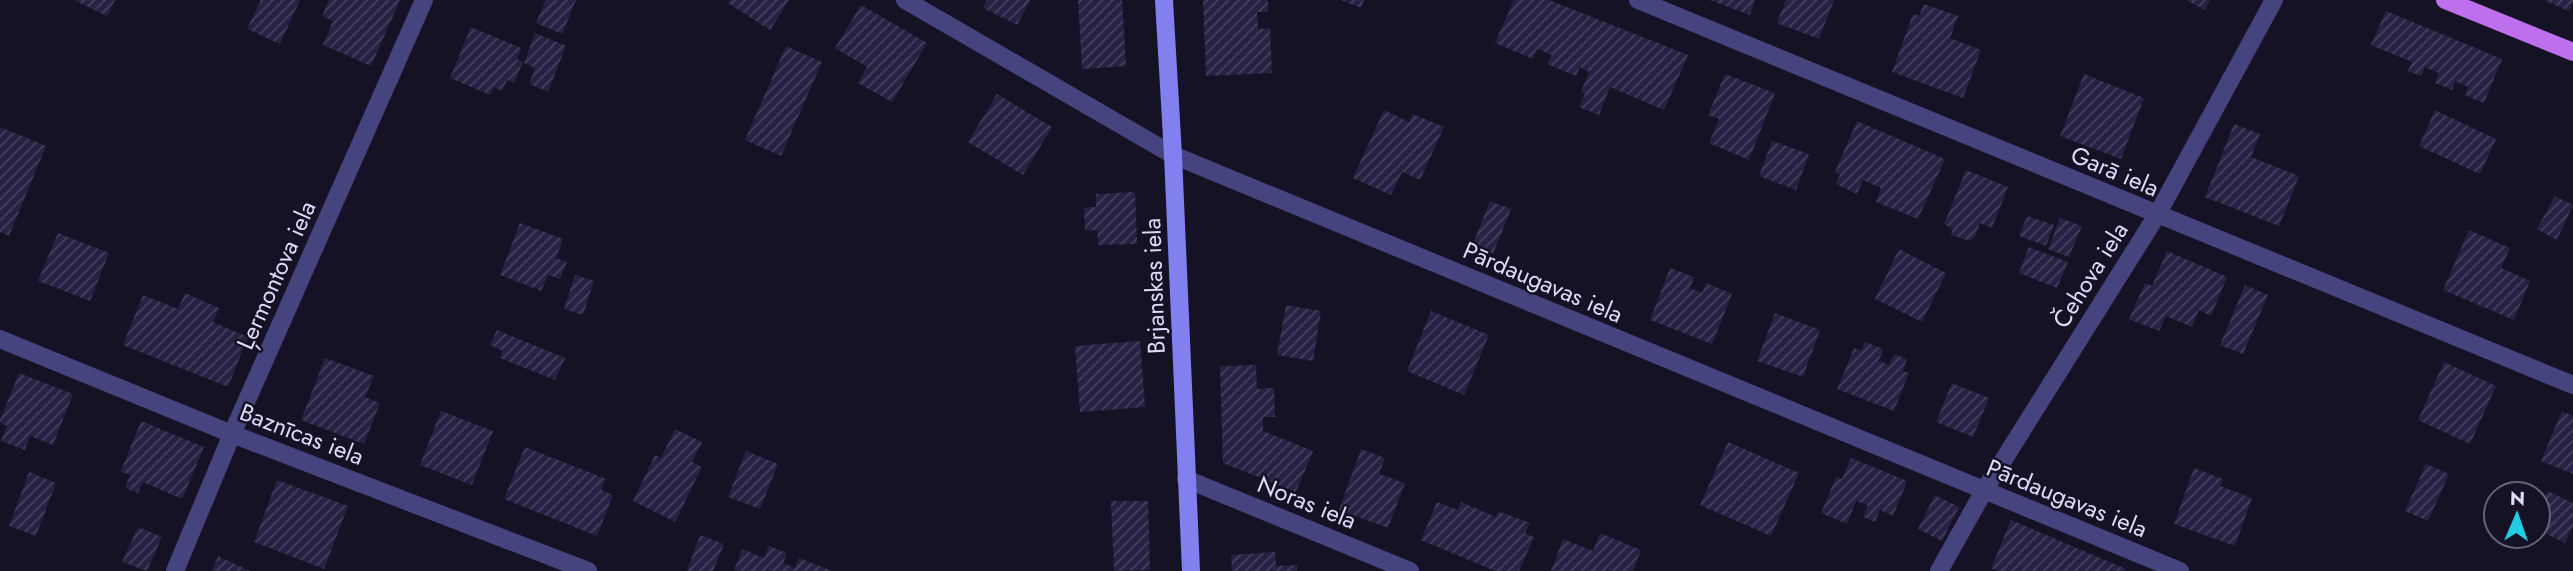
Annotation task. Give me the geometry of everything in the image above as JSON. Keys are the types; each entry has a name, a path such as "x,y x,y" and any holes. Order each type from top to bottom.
{"main road":[{"name":"Brjanskas iela","path":"1164,0 1191,571"},
{"path":"2445,0 2573,52"}],"street":[{"name":"Ļermontova iela","path":"175,571 232,434 424,0"},
{"name":"Pārdaugavas iela","path":"905,0 1173,155 2180,571"},
{"name":"Garā iela","path":"1638,0 2573,386"},
{"name":"Čehova iela","path":"1939,571 1983,491 2157,215 2273,0"},
{"name":"Baznīcas iela","path":"0,339 232,434 588,571"},
{"name":"Noras iela","path":"1186,479 1410,571"}],"building":[{"path":"74,0 115,0 107,16"},
{"path":"261,0 300,0 280,44 247,29"},
{"path":"329,0 400,0 371,66 323,45 333,21 322,16"},
{"path":"546,0 576,0 562,34 536,23"},
{"path":"730,0 789,0 770,30 728,3"},
{"path":"987,0 1030,0 1017,25 983,8"},
{"path":"1078,0 1122,0 1126,66 1082,69"},
{"path":"1203,0 1268,0 1268,12 1257,12 1258,29 1270,28 1272,73 1206,76"},
{"path":"1341,0 1364,0 1361,8"},
{"path":"1514,0 1549,0 1688,55 1664,110 1610,87 1599,115 1579,107 1585,94 1581,92 1589,72 1580,67 1576,76 1547,64 1552,55 1537,49 1533,59 1495,43"},
{"path":"1710,0 1755,0 1750,15"},
{"path":"1786,0 1834,0 1819,39 1777,23"},
{"path":"2186,0 2210,0 2205,10"},
{"path":"2543,0 2573,0 2573,2 2569,11"},
{"path":"1924,4 1958,16 1950,38 1981,50 1963,98 1892,72 1913,14 1919,16"},
{"path":"861,5 927,43 892,102 858,83 867,67 835,48"},
{"path":"2386,11 2502,59 2484,103 2465,95 2468,87 2455,81 2452,90 2435,83 2439,73 2425,67 2421,76 2408,71 2412,62 2371,45"},
{"path":"471,27 521,48 517,59 523,62 514,83 507,80 502,91 494,87 490,95 450,78"},
{"path":"535,33 566,46 548,92 529,84 535,68 524,63"},
{"path":"786,46 822,62 781,156 745,140"},
{"path":"1725,74 1775,93 1749,160 1709,143 1719,119 1708,115"},
{"path":"2084,74 2144,98 2121,159 2060,136"},
{"path":"997,94 1052,127 1023,175 968,142"},
{"path":"1384,110 1409,122 1413,114 1444,127 1420,180 1402,172 1391,195 1353,178"},
{"path":"2435,110 2496,139 2480,174 2419,146"},
{"path":"1857,121 1945,159 1918,219 1876,202 1881,188 1863,180 1857,194 1836,184 1840,175 1835,172"},
{"path":"2234,124 2260,134 2251,157 2299,176 2279,226 2205,197"},
{"path":"0,127 46,146 9,236 0,232"},
{"path":"1772,141 1809,154 1796,190 1759,176"},
{"path":"1966,170 2008,187 1992,228 1980,223 1975,237 1969,241 1951,235 1953,229 1944,224"},
{"path":"1135,192 1137,244 1098,245 1097,230 1085,231 1084,208 1096,207 1096,194"},
{"path":"2555,196 2573,205 2557,240 2537,229"},
{"path":"1490,201 1511,209 1493,254 1472,246"},
{"path":"2027,216 2054,225 2046,246 2019,236"},
{"path":"2060,218 2082,226 2069,257 2048,249"},
{"path":"520,223 563,239 556,258 567,262 560,279 548,275 541,291 500,275"},
{"path":"2469,230 2510,248 2501,268 2530,281 2514,320 2443,290"},
{"path":"58,233 109,253 90,301 38,281"},
{"path":"2029,247 2068,262 2057,288 2019,273"},
{"path":"1899,249 1946,273 1922,322 1875,299"},
{"path":"2167,251 2227,277 2211,316 2199,310 2192,327 2166,316 2159,331 2129,319 2145,283 2152,286"},
{"path":"1670,268 1694,277 1690,288 1702,293 1706,283 1732,294 1712,344 1650,320"},
{"path":"575,275 594,281 583,315 564,309"},
{"path":"2245,285 2268,295 2243,354 2220,345"},
{"path":"185,293 219,308 213,322 248,337 228,387 123,345 143,295 178,309"},
{"path":"1286,305 1321,311 1313,361 1277,355"},
{"path":"1431,311 1489,335 1464,395 1407,371"},
{"path":"1775,313 1820,330 1803,377 1757,361"},
{"path":"497,330 565,358 555,380 500,358 503,351 490,345"},
{"path":"1140,341 1145,407 1080,412 1075,346"},
{"path":"1865,342 1883,349 1879,361 1889,365 1894,354 1907,359 1903,371 1909,373 1894,411 1837,389 1854,348 1861,351"},
{"path":"325,358 374,376 365,397 380,403 364,444 301,420"},
{"path":"2444,362 2496,386 2470,444 2418,420"},
{"path":"1256,365 1257,389 1274,388 1275,417 1263,417 1263,431 1313,451 1296,492 1223,463 1220,366"},
{"path":"19,373 73,394 53,445 30,436 25,450 1,441 7,426 0,423 0,420"},
{"path":"1952,383 1989,398 1973,437 1936,422"},
{"path":"441,411 493,431 472,485 420,465"},
{"path":"2562,411 2573,416 2573,474 2541,461"},
{"path":"141,421 204,447 182,499 143,482 138,493 125,488 130,475 121,471"},
{"path":"675,429 702,442 692,462 702,467 675,522 633,501 655,455 661,458"},
{"path":"1728,442 1799,473 1771,536 1700,505"},
{"path":"525,447 606,479 601,490 613,495 597,536 504,499"},
{"path":"1361,449 1385,458 1379,474 1405,483 1388,528 1339,510"},
{"path":"746,451 778,464 760,509 728,497"},
{"path":"1851,458 1907,481 1893,516 1880,510 1875,522 1863,517 1868,505 1856,501 1847,524 1821,513 1836,477 1842,479"},
{"path":"2426,464 2449,474 2428,521 2405,511"},
{"path":"2194,468 2223,479 2220,486 2252,498 2235,546 2174,524"},
{"path":"29,472 56,483 36,536 9,526"},
{"path":"277,480 348,506 324,569 254,542"},
{"path":"2552,493 2573,503 2573,526 2565,543 2552,537"},
{"path":"1935,495 1959,507 1942,541 1918,529"},
{"path":"1111,501 1148,501 1150,570 1114,571"},
{"path":"1437,502 1458,510 1461,502 1496,517 1498,511 1530,523 1525,533 1534,537 1519,571 1495,571 1421,540"},
{"path":"2011,520 2126,569 1998,571 1991,568"},
{"path":"138,527 162,537 147,571 122,562"},
{"path":"1600,533 1641,550 1633,571 1551,571 1563,539 1593,551"},
{"path":"700,535 724,544 713,571 687,571"},
{"path":"769,546 787,553 783,563 795,568 799,558 832,571 734,571 742,549 764,558"},
{"path":"1275,552 1276,566 1297,565 1297,571 1232,571 1231,555"},
{"path":"218,556 250,571 212,571"}]}
